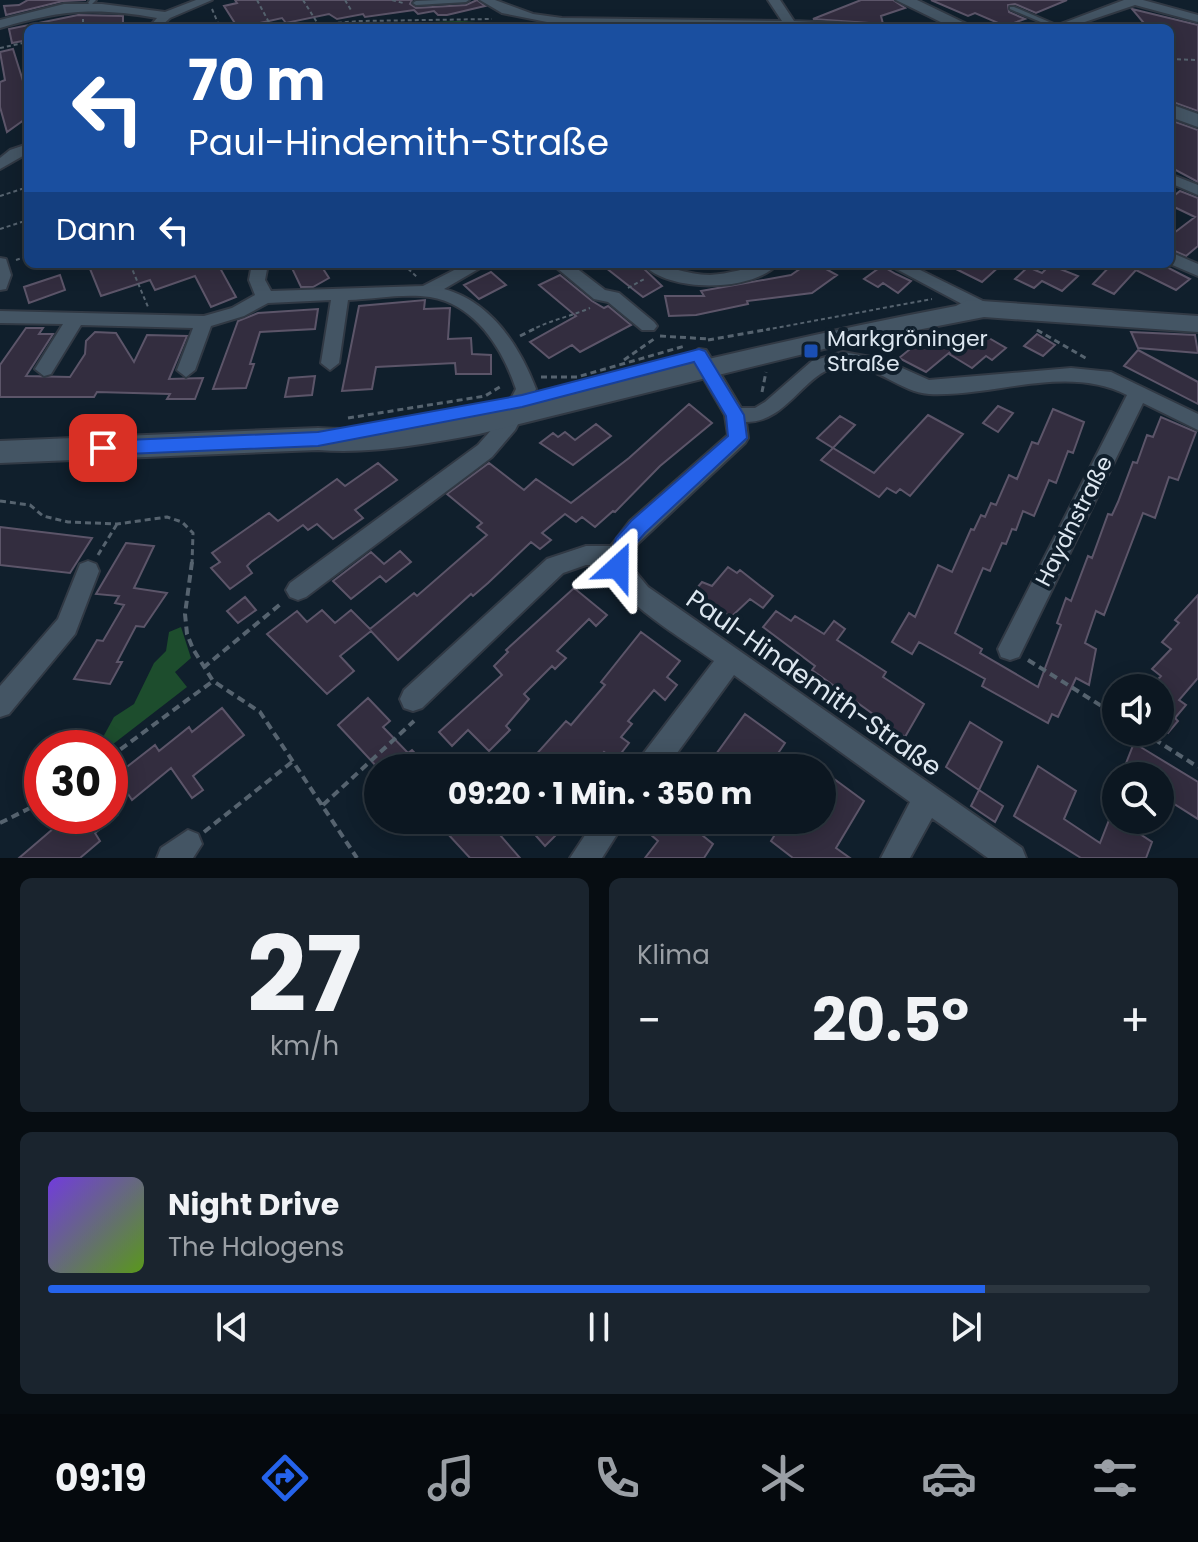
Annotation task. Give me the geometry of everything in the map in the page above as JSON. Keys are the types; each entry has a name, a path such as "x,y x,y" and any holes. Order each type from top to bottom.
{"street":[{"path":"486,0 528,17 558,21 790,24"},
{"path":"774,0 790,24"},
{"path":"904,0 958,24"},
{"path":"1068,24 1133,1 1198,19"},
{"path":"0,24 42,8 92,2 166,16 209,4"},
{"path":"159,24 166,16"},
{"path":"1174,112 1198,121"},
{"path":"0,165 14,151"},
{"path":"1174,180 1198,190"},
{"path":"1174,259 1198,271"},
{"path":"0,263 3,275 0,285"},
{"path":"259,268 257,280 265,297"},
{"path":"426,291 471,268"},
{"path":"565,268 600,295 613,297 648,326"},
{"path":"657,268 686,280 705,280 763,268"},
{"path":"904,268 985,309"},
{"path":"0,317 204,322 238,312 265,297 426,291 451,297 474,311 508,343 519,398 500,435 485,451 298,590"},
{"path":"330,363 340,296"},
{"path":"0,452 405,436 519,398 843,322 909,311 951,307 1198,324"},
{"path":"44,369 75,320"},
{"path":"186,370 204,322"},
{"path":"413,699 555,566 576,556 596,553 618,557 623,544 638,527 738,438 735,415 706,354"},
{"path":"735,415 758,415 772,407 819,366 843,359 875,364 900,378 927,387 1071,375 1111,379 1198,423"},
{"name":"Haydnstraße","path":"1010,649 1138,393"},
{"name":"Paul-Hindemith-Straße","path":"618,557 618,567 640,594 1012,858"},
{"path":"0,705 67,626 88,571"},
{"path":"660,754 730,660"},
{"path":"895,858 927,798"},
{"path":"584,858 602,834"}],"lane":[{"path":"416,3 466,0"},
{"path":"1012,8 1048,24"}],"path":[{"path":"257,0 268,24"},
{"path":"303,0 318,24 528,17"},
{"path":"345,0 351,10"},
{"path":"209,4 218,24"},
{"path":"0,48 24,43"},
{"path":"1174,59 1198,60"},
{"path":"0,196 24,188"},
{"path":"0,229 24,221"},
{"path":"132,268 145,300"},
{"path":"508,343 552,319 566,319 613,297 654,268"},
{"path":"345,419 485,396 511,380 519,398 621,362 706,354 955,292"},
{"path":"1035,329 1092,361 1111,379"},
{"path":"621,362 660,336 706,354"},
{"path":"0,501 30,505 43,516 68,522 117,524 167,517 182,522 193,533 195,557 185,614 187,634 203,668 213,681 260,712 357,858"},
{"path":"88,571 117,524"},
{"path":"203,668 298,590"},
{"path":"1010,649 1102,706"},
{"path":"128,744 213,681"},
{"path":"323,805 414,721 413,699"},
{"path":"1165,746 1198,767"},
{"path":"180,851 292,762"},
{"path":"0,823 24,811"}],"green space":[{"path":"459,21 512,24 382,24"},
{"path":"181,627 191,658 175,672 187,687 128,733 128,730 107,730 114,717 134,704 154,663 166,651 169,632"}],"building":[{"path":"28,0 86,0 63,1 6,15 4,6 19,5"},
{"path":"235,0 412,0 410,4 416,8 466,5 477,0 485,6 447,15 438,15 434,11 418,14 414,10 365,17 363,14 337,19 329,14 286,23 282,18 256,24 235,24 224,6 237,3"},
{"path":"861,0 893,0 905,8 881,16 883,24 813,19"},
{"path":"931,0 1067,0 1036,13 1015,4 1008,5 1009,12 1025,19 1011,24 1000,24 975,13 968,16"},
{"path":"1132,9 1198,25 1198,111 1174,102 1174,24 1145,24"},
{"path":"78,15 123,16 123,24 34,24"},
{"path":"24,26 24,41 12,43 9,29"},
{"path":"13,49 24,84 24,120 7,132 0,107 0,82 5,80 0,52"},
{"path":"1174,121 1198,130 1198,182 1174,169"},
{"path":"1180,191 1198,198 1198,246 1186,256 1174,251 1174,233 1195,217 1174,207 1174,196"},
{"path":"90,268 220,268 236,297 211,307 195,276 155,290 150,280 101,296"},
{"path":"292,268 323,268 329,278 313,287 301,287"},
{"path":"606,268 643,268 662,286 643,297"},
{"path":"801,268 824,268 837,275 812,293 747,301 748,304 696,315 669,316 665,296 704,296 701,291 791,275"},
{"path":"879,268 886,268 911,281 898,293 883,283 878,287 864,279"},
{"path":"954,268 998,268 982,282"},
{"path":"1027,268 1042,273 1047,268 1058,268 1078,276 1062,291 1042,281 1034,288 1015,279"},
{"path":"1108,268 1169,268 1190,279 1176,290 1136,270 1114,294 1093,284"},
{"path":"491,272 506,285 479,299 464,285"},
{"path":"60,275 65,290 29,303 24,287"},
{"path":"560,275 592,301 604,308 608,306 631,325 580,352 572,345 549,358 530,342 576,316 539,285"},
{"path":"425,300 424,309 450,308 448,339 471,338 472,354 491,355 491,374 456,374 455,363 376,367 372,389 342,391 359,306"},
{"path":"318,309 315,329 260,332 246,388 213,389 238,321 258,313"},
{"path":"26,328 43,328 39,334 53,334 26,376 70,377 85,354 86,341 95,332 116,333 134,362 147,335 187,336 169,379 203,378 195,399 167,399 170,394 97,392 94,397 0,397 0,365"},
{"path":"1131,332 1195,335 1198,353 1138,348"},
{"path":"930,333 955,348 926,372 899,358"},
{"path":"982,334 1006,348 992,360 986,356 972,368 949,354 963,343 968,346"},
{"path":"1037,334 1055,345 1043,356 1024,346"},
{"path":"1138,350 1198,382 1198,404 1124,366"},
{"path":"315,376 312,395 285,397 289,378"},
{"path":"689,404 712,423 660,466 615,512 595,527 582,517 576,522 565,514 542,533 551,540 540,549 531,542 398,660 371,631 340,656 354,671 327,694 267,634 297,611 307,622 322,610 335,623 351,610 370,629 414,593 417,596 487,535 477,527 482,523 447,494 489,463 524,490 536,479 571,503 629,458"},
{"path":"998,406 1013,413 998,432 983,423"},
{"path":"1053,409 1084,422 1073,453 1068,451 1056,483 1049,480 1034,516 1023,511 1016,530 1012,529 1006,544 1002,543 990,571 983,568 955,633 982,649 980,653 1038,687 1061,625 1057,623 1066,598 1071,601 1088,556 1092,558 1108,514 1112,515 1147,435 1153,437 1161,417 1196,432 1178,480 1169,477 1155,518 1143,513 1104,615 1096,611 1085,643 1096,649 1089,685 1076,678 1058,717 1052,714 1048,723 982,686 985,679 919,642 912,654 892,642 909,613 915,617 938,565 952,572 971,529 974,530 981,515 985,517 991,503 996,505 1009,475 1017,479 1032,442 1038,444"},
{"path":"928,415 963,434 910,496 900,489 896,493 887,488 879,497 821,460 833,448 874,473"},
{"path":"840,416 855,425 833,448 817,438"},
{"path":"596,424 611,436 573,465 540,443 553,433 558,437 565,432 575,440"},
{"path":"378,463 397,480 355,510 363,518 333,539 317,524 308,530 303,525 251,562 247,566 252,573 230,589 211,568 220,562 212,553 269,513 278,521 337,479 345,486"},
{"path":"0,527 92,538 70,573 0,565"},
{"path":"126,543 154,546 134,588 167,593 144,627 136,626 117,662 122,662 110,684 74,679 97,640 103,641 124,605 115,603 119,596 96,594"},
{"path":"400,551 411,562 386,582 380,576 351,599 333,581 371,552 384,564"},
{"path":"728,567 737,573 740,570 773,596 763,608 750,599 731,617 708,601 706,604 691,595 702,582 712,586"},
{"path":"574,588 607,615 596,626 589,619 557,651 566,658 555,669 552,666 524,694 529,699 506,726 510,730 489,751 468,730 452,746 439,732 502,675 494,666 508,652 506,650"},
{"path":"1198,595 1198,678 1179,700 1186,705 1175,718 1178,721 1174,726 1174,674 1158,674 1152,669 1171,649 1162,642 1179,623 1175,620"},
{"path":"245,597 256,610 238,623 227,611"},
{"path":"776,611 791,621 795,616 824,634 834,621 845,629 837,640 886,672 883,677 924,704 905,737 812,670 815,666 763,627"},
{"path":"641,632 680,661 667,677 677,685 665,700 654,690 628,721 632,724 621,737 629,743 620,754 537,754 566,721 571,725 605,685 601,682"},
{"path":"368,698 390,721 383,727 408,753 412,750 416,754 365,754 338,725"},
{"path":"222,708 244,735 193,776 203,790 192,798 171,768 132,800 128,794 128,766 155,745 159,751 189,727 192,732"},
{"path":"745,714 785,743 778,754 716,754"},
{"path":"970,722 1002,742 979,790 946,767"},
{"path":"1133,746 1139,746 1165,762 1127,762"},
{"path":"1038,766 1076,791 1064,819 1100,843 1104,834 1140,834 1152,842 1146,858 1081,858 1014,816"},
{"path":"1174,767 1198,782 1198,819 1174,804"},
{"path":"836,780 864,801 836,848 850,858 793,858 771,841 775,834 836,834"},
{"path":"979,790 1003,806 995,822 971,806"},
{"path":"47,834 96,834 100,841 80,858 19,858"},
{"path":"448,834 499,834 520,858 470,858"},
{"path":"534,834 556,835 545,846"},
{"path":"650,834 701,834 713,844 704,858 645,858 658,841"}],"place":[{"name":"Markgröninger Straße","path":"811,351"}],"route":[{"path":"103,448 318,439 522,401 699,355 735,415 738,438 638,527 623,544 618,567"}]}
